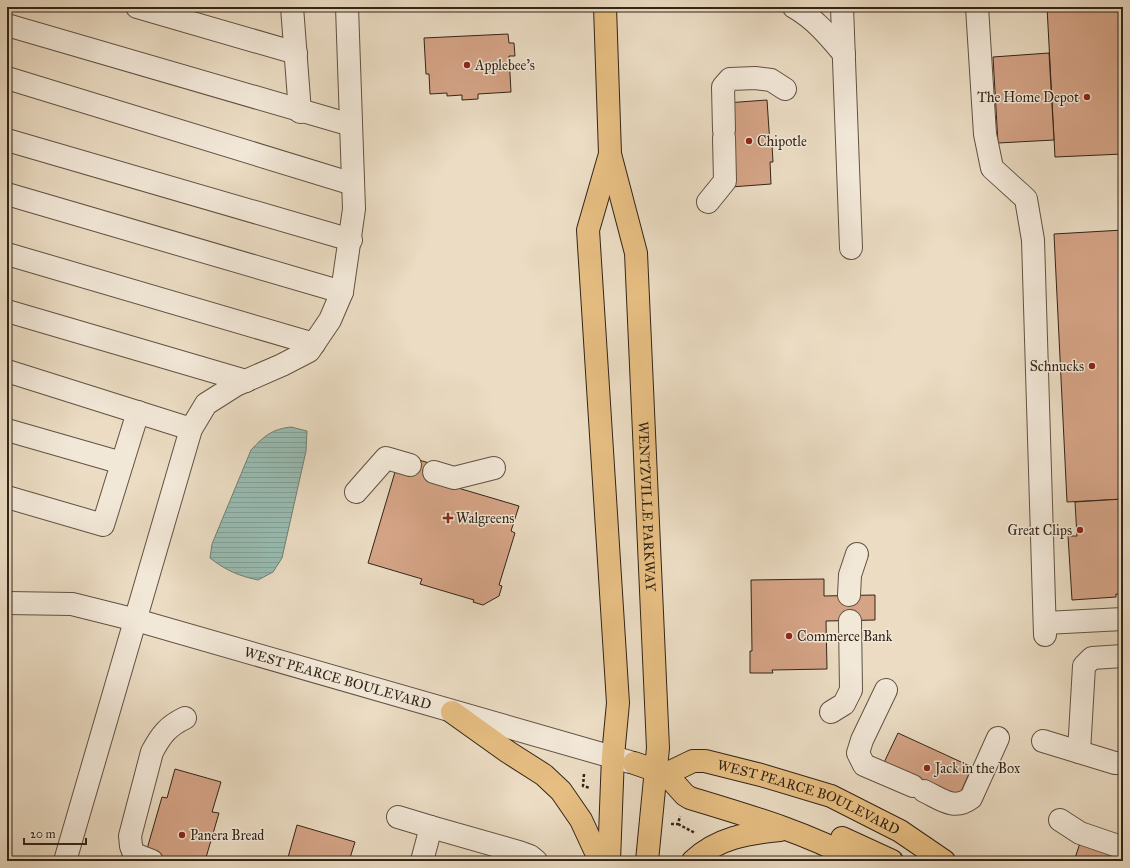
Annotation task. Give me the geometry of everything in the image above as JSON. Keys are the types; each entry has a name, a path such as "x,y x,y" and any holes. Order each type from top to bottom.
{"main road":[{"name":"WENTZVILLE PARKWAY","path":"605,7 610,154 636,253 660,772 647,861"},
{"name":"WENTZVILLE PARKWAY","path":"609,861 613,756 618,699 588,230 610,154"},
{"path":"452,712 508,752 544,775 561,791 581,820 600,861"},
{"name":"WEST PEARCE BOULEVARD","path":"660,772 693,761 705,761 761,775 831,796 900,831 944,861"},
{"name":"WEST PEARCE BOULEVARD","path":"634,763 660,772 690,798 791,832 831,855 858,861"},
{"path":"693,861 719,842 750,833 791,832 820,828 892,861"}],"street":[{"path":"12,7 7,24 300,112 351,125"},
{"path":"137,7 296,53"},
{"path":"292,7 300,112"},
{"path":"65,861 191,429 206,404 236,385 282,365 309,351 330,320 342,292 351,240 354,209 351,125 352,7"},
{"path":"794,7 807,15 821,28 844,54"},
{"path":"842,7 851,248"},
{"path":"977,7 985,134 992,168 1026,199 1033,240 1045,629 1123,619"},
{"path":"7,78 353,184"},
{"path":"708,202 725,182 723,87 730,79 755,78 772,80 785,89"},
{"path":"7,140 351,240"},
{"path":"7,194 342,292"},
{"path":"7,254 314,344"},
{"path":"7,311 246,381"},
{"path":"7,371 191,429"},
{"path":"7,497 103,525 138,412"},
{"path":"7,430 122,463"},
{"path":"356,492 386,458 410,465"},
{"path":"434,472 454,478 494,468"},
{"path":"849,595 850,576 857,554"},
{"name":"WEST PEARCE BOULEVARD","path":"7,603 72,604 136,620 452,712 634,763"},
{"path":"831,712 844,704 851,690 850,621"},
{"path":"1078,752 1084,666 1092,658 1123,656"},
{"path":"886,690 862,740 858,753 864,765 919,788 952,805 963,804 971,798 998,738"},
{"path":"152,861 134,854 130,836 152,752 159,739 172,724 185,718"},
{"path":"1043,742 1115,763 1123,763"},
{"path":"398,817 519,852 530,856 536,861"},
{"path":"1060,820 1080,833 1121,847"},
{"path":"422,861 431,827"}],"path":[{"path":"584,774 583,786 592,789"},
{"path":"678,824 680,816"},
{"path":"669,825 678,824 697,834"}],"water":[{"path":"291,427 307,431 306,451 282,558 273,572 258,580 245,577 232,572 210,558 212,544 251,450 273,431"}],"building":[{"name":"The Home Depot","path":"1047,7 1123,7 1123,154 1055,157"},
{"name":"Applebee's","path":"508,34 509,43 514,43 515,56 509,56 511,92 478,94 478,99 462,100 462,95 447,96 447,93 430,94 429,74 426,74 424,38"},
{"path":"1049,53 1054,140 998,143 993,57"},
{"name":"Chipotle","path":"767,100 770,145 772,145 773,162 770,162 771,184 731,187 726,103"},
{"name":"Schnucks","path":"1123,230 1123,499 1067,502 1054,234"},
{"name":"Walgreens","path":"412,458 436,465 431,480 519,506 511,531 515,533 499,585 502,586 499,596 483,605 473,602 474,600 420,584 422,579 368,563 395,472"},
{"path":"1123,499 1123,594 1116,594 1116,597 1072,600 1068,536 1077,536 1075,502"},
{"name":"Commerce Bank","path":"824,579 824,596 875,595 875,620 826,621 827,669 772,670 773,673 750,673 750,651 752,651 751,580"},
{"name":"Jack in the Box","path":"898,733 972,767 956,803 881,769"},
{"name":"Panera Bread","path":"175,769 221,782 212,812 219,813 205,861 156,861 145,856 162,797 167,798"},
{"path":"297,825 355,842 349,861 287,861"},
{"path":"1082,837 1123,846 1123,861 1074,861"}],"place":[{"name":"Applebee's","path":"467,65"},
{"name":"The Home Depot","path":"1087,97"},
{"name":"Chipotle","path":"749,141"},
{"name":"Schnucks","path":"1092,366"},
{"name":"Walgreens","path":"448,518"},
{"name":"Great Clips","path":"1080,530"},
{"name":"Commerce Bank","path":"789,636"},
{"name":"Jack in the Box","path":"927,768"},
{"name":"Panera Bread","path":"182,835"}]}
